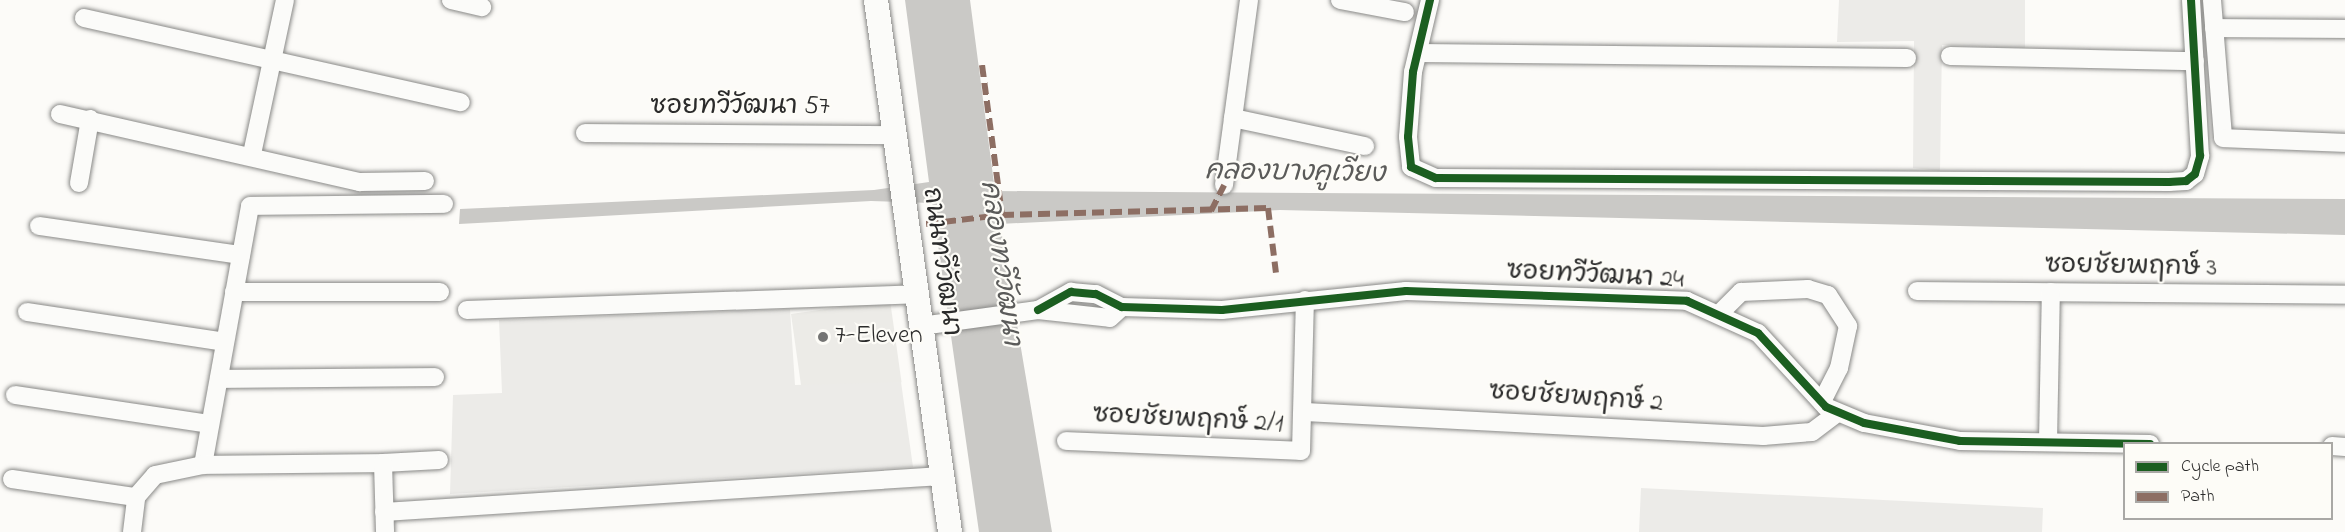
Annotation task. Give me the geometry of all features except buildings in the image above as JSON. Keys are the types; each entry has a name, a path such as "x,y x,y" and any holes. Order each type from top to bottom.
{"main road":[{"name":"ถนนทวีวัฒนา","path":"876,0 950,532"}],"street":[{"path":"252,154 269,63 285,0"},
{"path":"451,0 482,7"},
{"path":"1224,185 1249,0"},
{"path":"1340,0 1405,12"},
{"path":"1430,0 1418,53 1408,137 1412,167 1448,178 2186,181 2200,156 2191,0"},
{"path":"2212,0 2223,138 2345,143"},
{"path":"84,18 269,63 461,102"},
{"path":"2214,28 2345,28"},
{"path":"1418,53 1907,58"},
{"path":"1950,56 2195,61"},
{"path":"60,114 252,154 360,182 425,181"},
{"path":"1233,118 1365,146"},
{"path":"79,183 90,119"},
{"name":"ซอยทวีวัฒนา 57","path":"585,133 894,135"},
{"path":"203,465 250,206 444,204"},
{"path":"39,226 241,255"},
{"path":"1720,313 1741,292 1808,289 1828,296 1848,326 1839,368 1822,402"},
{"name":"ซอยทวีวัฒนา 24","path":"1038,310 1071,292 1096,294 1122,307 1222,310 1406,291 1662,298 1720,313 1758,333 1822,402 1837,413 1903,433 2048,442 2123,443"},
{"name":"ซอยชัยพฤกษ์ 3","path":"1917,291 2345,295"},
{"path":"234,292 440,292"},
{"path":"2048,442 2051,292"},
{"path":"467,310 916,294"},
{"name":"ซอยชัยพฤกษ์ 2/1","path":"1066,441 1301,451 1305,412 1305,300"},
{"name":"ซอยทวีวัฒนา 24","path":"921,326 1038,310 1110,318 1122,307"},
{"path":"27,312 225,342"},
{"path":"219,379 435,377"},
{"path":"15,395 210,424"},
{"name":"ซอยชัยพฤกษ์ 2","path":"1305,412 1763,436 1812,432 1837,413"},
{"path":"132,532 136,497 155,475 203,465 383,463 439,460"},
{"path":"383,463 385,532"},
{"path":"384,512 433,511 450,516 467,508 942,476"},
{"path":"12,479 136,497"}],"shaded area":[{"path":"1839,0 2025,0 2025,48 1942,45 1940,171 1913,168 1914,41 1837,42"},
{"path":"890,300 902,382 803,396 791,314"},
{"path":"790,309 795,385 901,382 913,467 450,494 453,395 502,393 499,320"},
{"path":"1641,488 2043,508 2042,532 1639,532"}],"water":[{"name":"คลองทวีวัฒนา","path":"905,0 970,0 995,191 2345,199 2345,235 1280,210 1000,224 1052,532 979,532 932,203 871,201 459,224 460,209 874,190 929,182"}],"marked path":[{"path":"982,65 1002,215"},
{"path":"1211,211 1224,185"},
{"path":"926,224 1002,215 1268,208 1276,273"}],"cycle path":[{"path":"1430,0 1413,72 1408,137 1411,167 1436,178 2169,182 2186,181 2195,174 2200,156 2191,0"},
{"path":"1038,310 1071,292 1096,294 1122,307 1222,310 1406,291 1687,301 1758,333 1826,407 1864,423 1960,441 2123,444"}],"place":[{"name":"7-Eleven","path":"823,337"}],"water label":[{"name":"คลองบางคูเวียง","path":"1295,173"}]}
